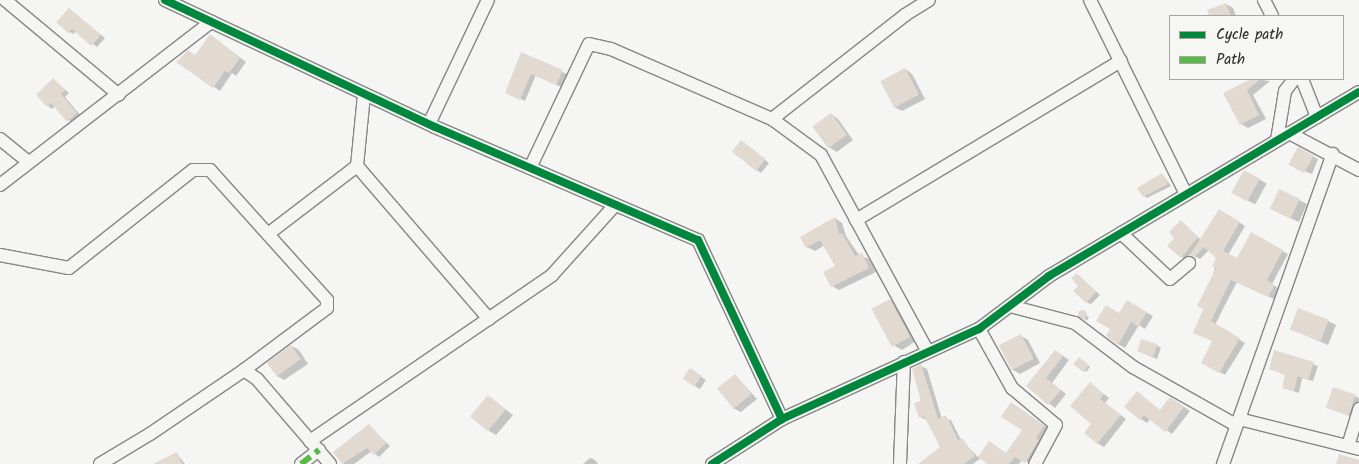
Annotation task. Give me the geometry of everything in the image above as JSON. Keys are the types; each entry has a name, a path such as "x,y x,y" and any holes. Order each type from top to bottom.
{"street":[{"path":"5,0 119,95"},
{"path":"165,0 429,124 698,240 782,419"},
{"path":"429,124 488,0"},
{"path":"772,119 905,15 929,0"},
{"path":"1090,0 1186,194"},
{"path":"1264,0 1272,15"},
{"path":"0,186 28,162 119,95 211,22"},
{"path":"530,168 588,44 611,49 772,119 821,155 928,352"},
{"path":"856,220 1121,61"},
{"path":"1277,140 1285,91 1293,80"},
{"path":"1302,80 1317,116"},
{"path":"712,464 782,419 979,329 1049,276 1359,92"},
{"path":"364,94 357,166 488,319"},
{"path":"1289,133 1359,170"},
{"path":"0,139 28,162"},
{"path":"1223,464 1333,155"},
{"path":"268,234 357,166"},
{"path":"0,255 69,268 193,170 210,170 327,300 327,308 244,370 150,434 100,464"},
{"path":"301,464 314,445 552,275 615,205"},
{"path":"1121,233 1170,279 1189,263"},
{"path":"1010,306 1075,323 1133,367 1238,422 1353,448 1359,409"},
{"path":"979,329 1012,388 1056,425 1036,464"},
{"path":"900,464 904,362"},
{"path":"244,370 257,379 330,464"}],"building":[{"path":"1226,3 1231,15 1209,15 1207,10"},
{"path":"69,8 101,35 91,46 72,29 68,33 56,22"},
{"path":"210,34 240,58 229,73 225,71 213,88 176,62 188,50 195,55"},
{"path":"521,52 563,70 556,85 531,74 520,100 505,93"},
{"path":"905,68 919,94 894,108 880,81"},
{"path":"53,78 65,90 61,94 77,113 67,122 51,103 47,107 36,95"},
{"path":"1249,80 1260,80 1247,90 1259,115 1240,125 1223,93"},
{"path":"831,113 847,135 828,148 812,127"},
{"path":"741,140 765,159 756,171 732,152"},
{"path":"1298,147 1314,156 1304,173 1288,164"},
{"path":"1244,170 1260,179 1247,201 1231,193"},
{"path":"1162,173 1168,184 1143,197 1137,188"},
{"path":"1279,189 1300,199 1291,219 1270,209"},
{"path":"1219,209 1240,222 1223,251 1237,258 1251,232 1283,250 1267,280 1275,285 1268,297 1231,280 1211,321 1240,338 1219,373 1201,363 1212,341 1193,333 1203,309 1197,306 1216,268 1212,266 1216,258 1204,247 1194,257 1190,255"},
{"path":"835,217 839,234 842,233 855,256 862,253 869,268 831,287 823,272 835,266 820,240 806,248 800,237"},
{"path":"1181,220 1198,237 1181,258 1167,246 1174,238 1169,232"},
{"path":"1077,273 1096,292 1086,303 1073,291 1078,286 1071,278"},
{"path":"890,299 910,337 892,347 871,309"},
{"path":"1127,300 1147,312 1138,326 1131,322 1118,345 1106,336 1110,329 1096,321 1106,305 1119,313"},
{"path":"1298,308 1329,320 1321,341 1290,329"},
{"path":"1082,309 1087,314 1082,319 1077,314"},
{"path":"1021,334 1034,359 1011,370 999,345"},
{"path":"1141,339 1157,344 1153,356 1137,351"},
{"path":"291,345 301,359 277,376 267,363"},
{"path":"1055,350 1063,356 1046,378 1061,390 1048,405 1026,386"},
{"path":"1274,350 1314,362 1308,380 1298,376 1294,391 1282,388 1285,374 1269,369"},
{"path":"1079,357 1089,365 1083,372 1073,364"},
{"path":"921,364 938,419 946,415 958,440 962,438 975,456 964,464 918,464 940,447 924,416 919,418 914,403 921,401 912,369"},
{"path":"690,368 702,376 694,387 683,379"},
{"path":"735,374 751,394 733,409 717,388"},
{"path":"1090,382 1104,394 1100,399 1121,415 1097,444 1084,433 1091,424 1070,406"},
{"path":"1333,387 1356,395 1349,416 1326,408"},
{"path":"1137,391 1160,410 1170,397 1184,407 1165,432 1144,415 1140,420 1124,407"},
{"path":"488,395 506,410 488,431 470,416"},
{"path":"1011,402 1044,426 1036,438 1039,440 1025,463 1015,457 1009,464 987,464 978,457 989,441 1006,453 1022,430 1001,417"},
{"path":"369,424 386,443 374,455 367,448 342,464 333,452"},
{"path":"177,452 182,464 153,464"},
{"path":"1339,454 1359,460 1359,464 1336,464"}],"marked path":[{"path":"301,464 319,450"}],"cycle path":[{"path":"165,0 435,127 698,240 782,419"},
{"path":"712,464 782,419 979,329 1049,276 1359,92"}]}
